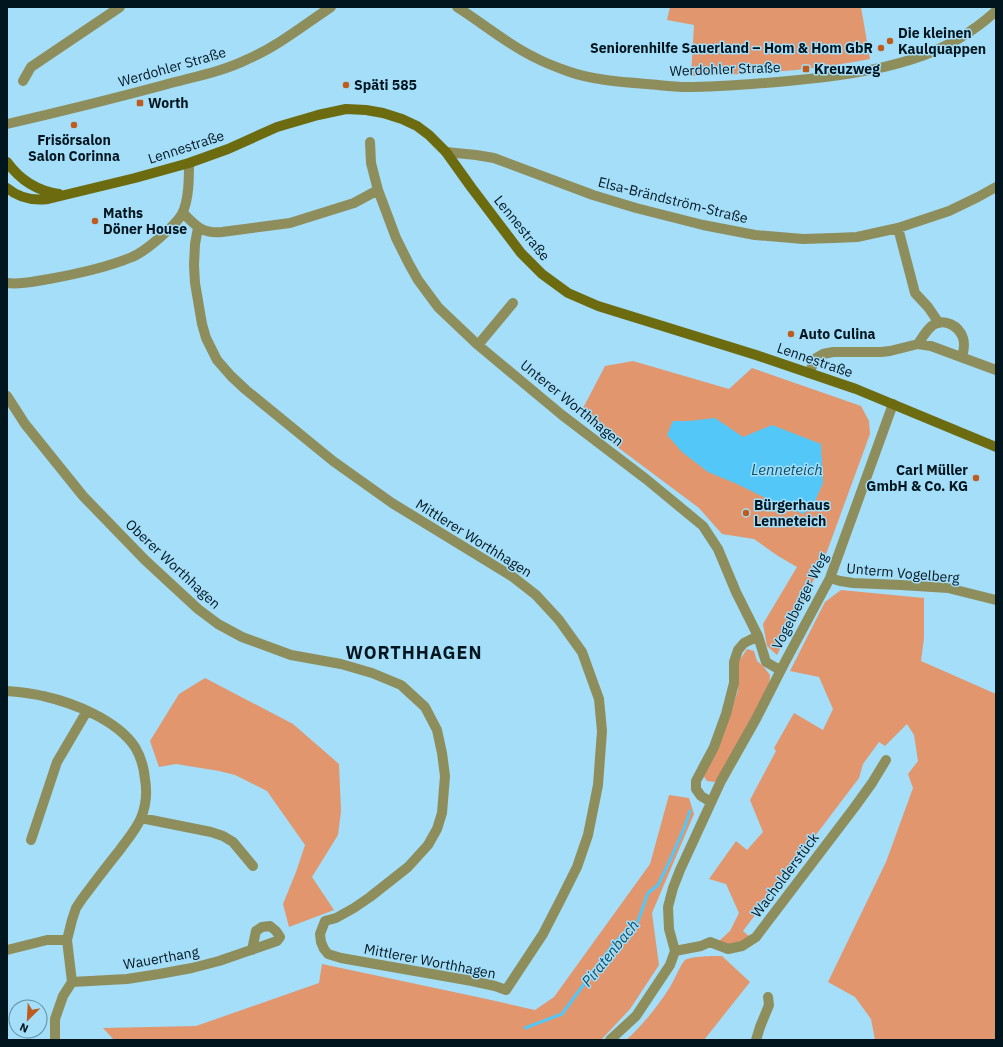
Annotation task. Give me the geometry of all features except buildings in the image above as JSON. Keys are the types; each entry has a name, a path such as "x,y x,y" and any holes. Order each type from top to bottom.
{"main road":[{"name":"Lennestraße","path":"7,189 22,198 41,200 135,178 189,163 228,149 277,127 318,115 346,109 383,112 417,126 429,135 446,152 521,253 542,274 568,293 598,306 756,355 856,389 996,447"},
{"name":"Lennestraße","path":"7,162 17,174 32,185 49,192 67,194"}],"street":[{"path":"23,81 31,67 120,7"},
{"name":"Werdohler Straße","path":"7,124 138,92 215,71 248,60 331,7"},
{"name":"Werdohler Straße","path":"458,7 504,40 524,52 567,71 593,78 623,83 685,87 729,86 808,79 866,71 893,65 946,46 963,37 996,11"},
{"name":"Unterer Worthhagen","path":"370,142 371,163 378,190 396,238 418,280 438,308 478,345 562,415 646,479 703,526 718,549 736,592 758,636 766,662 780,670"},
{"name":"Elsa-Brändström-Straße","path":"446,152 494,158 593,195 636,208 704,225 755,235 803,239 857,237 898,228 949,212 996,187"},
{"path":"7,282 20,284 58,277 111,265 133,257 160,238 183,213 187,197 189,163"},
{"path":"183,213 198,228 214,232 290,223 354,203 378,190"},
{"name":"Mittlerer Worthhagen","path":"198,228 195,244 195,283 206,338 217,360 246,390 332,461 392,503 513,576 536,595 559,620 582,652 599,699 602,731 600,769 586,841 577,867 543,934 506,990 472,981 341,958 328,954 321,942 320,934 325,921"},
{"path":"898,228 915,293 928,307 939,323"},
{"path":"478,345 513,303"},
{"path":"918,344 930,328 939,323 953,324 958,328 963,337 964,346 962,357"},
{"path":"809,373 816,358 823,354 833,352 881,352 918,344 932,346 996,370"},
{"name":"Oberer Worthhagen","path":"7,396 25,424 83,496 145,560 198,609 218,624 242,637 291,655 341,664 372,673 401,685 424,707 437,730 445,776 442,813 437,829 428,845 408,867 370,898 336,918 325,921"},
{"name":"Vogelberger Weg","path":"674,951 669,929 668,907 680,870 721,781 756,719 780,670 830,578 893,404"},
{"name":"Unterm Vogelberg","path":"830,578 853,584 948,588 996,600"},
{"name":"Vogelberger Weg","path":"711,802 700,796 696,790 696,781 714,746 726,714 734,683 734,662 738,650 744,643 758,636"},
{"path":"7,692 43,696 64,702 87,711 110,723 124,734 135,748 143,766 146,788 145,803 141,818 76,908 72,920 67,940 72,982 63,996 55,1019 55,1040"},
{"path":"31,840 57,762 87,711"},
{"name":"Wacholderstück","path":"674,951 702,946 710,942 728,949 742,946 756,937 854,808 886,760"},
{"path":"141,818 211,832 223,836 233,842 253,866"},
{"path":"7,950 47,940 67,940"},
{"name":"Wauerthang","path":"72,982 128,979 159,974 192,968 252,950"},
{"path":"610,1040 636,1016 670,965 674,951"},
{"path":"756,1040 769,1005 768,997"}],"shaded area":[{"path":"670,7 861,7 870,59 796,70 691,76 694,25 667,20"},
{"path":"633,361 729,389 752,368 861,406 869,421 870,434 825,557 777,655 767,646 763,624 797,567 754,539 722,534 699,508 604,437 581,412 605,366"},
{"path":"841,590 924,598 924,638 921,661 996,694 996,1040 875,1040 871,1019 855,997 828,982 886,862 913,788 908,774 918,761 914,735 907,724 885,746 879,742 863,764 859,778 743,931 750,937 742,942 731,945 719,941 730,931 739,913 726,884 709,879 736,841 747,850 763,832 750,800 776,751 774,748 794,713 823,730 833,709 819,677 790,671 825,602"},
{"path":"747,649 754,651 757,661 770,675 769,688 715,782 707,781 703,775 732,709 738,690 739,661"},
{"path":"205,678 293,724 339,764 341,811 338,835 312,877 334,910 289,927 283,904 305,845 267,791 235,775 219,771 176,764 159,767 150,741 179,694"},
{"path":"669,795 689,798 694,814 652,913 659,965 630,1009 601,1040 114,1040 103,1028 196,1026 319,983 322,964 535,1010 554,997 650,864"},
{"path":"722,956 750,982 704,1040 626,1040 644,1022 660,1001 670,987 685,960 697,957"}],"water":[{"name":"Lenneteich","path":"715,418 743,437 772,425 821,444 823,483 812,508 803,514 708,472 682,452 667,435 673,421"}],"waterway":[{"name":"Piratenbach","path":"525,1028 562,1014 615,942 638,921 648,893 658,885 685,826 690,811"}],"place":[{"name":"Die kleinen Kaulquappen","path":"890,41"},
{"name":"Seniorenhilfe Sauerland – Hom & Hom GbR","path":"881,48"},
{"name":"Kreuzweg","path":"806,69"},
{"name":"Späti 585","path":"346,85"},
{"name":"Worth","path":"140,103"},
{"name":"Frisörsalon Salon Corinna","path":"74,125"},
{"name":"Maths Döner House","path":"95,221"},
{"name":"Auto Culina","path":"791,334"},
{"name":"Carl Müller GmbH & Co. KG","path":"976,478"},
{"name":"Bürgerhaus Lenneteich","path":"746,513"}],"district":[{"name":"WORTHHAGEN","path":"414,652"}]}
